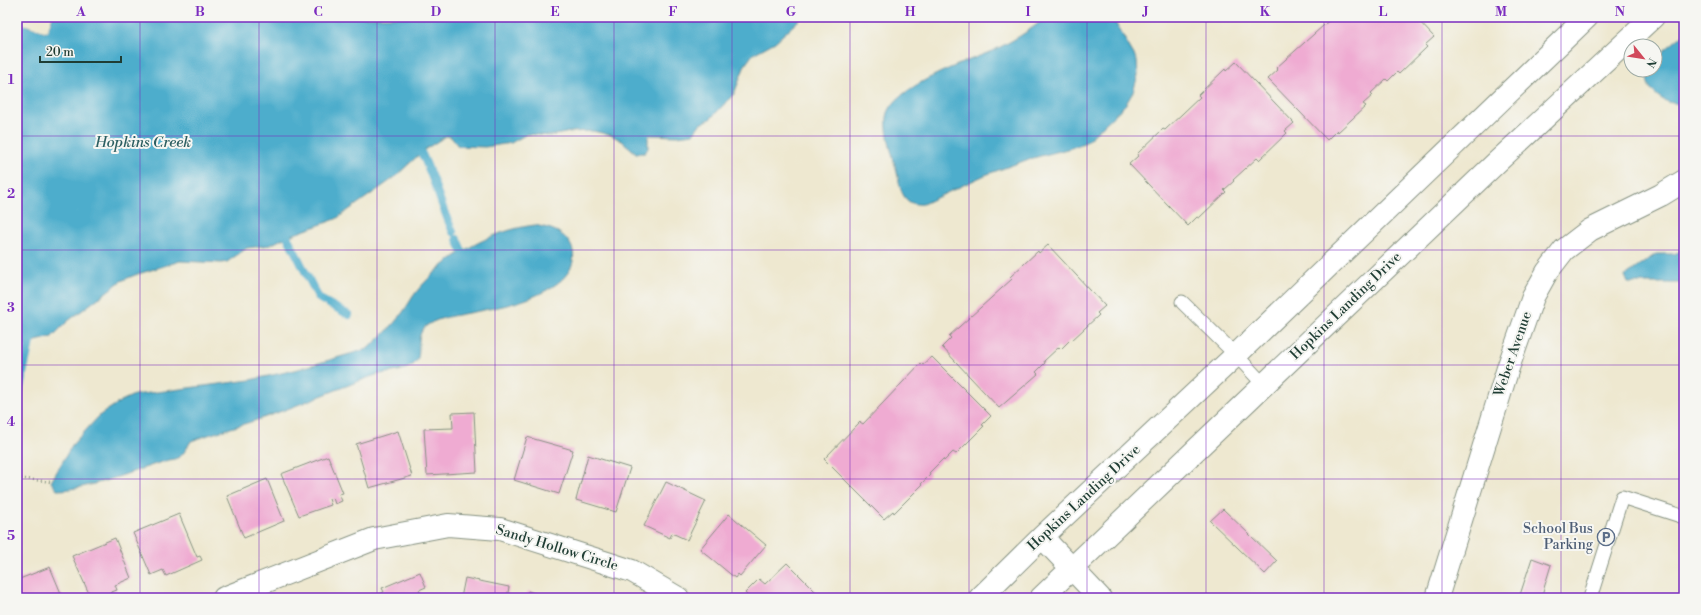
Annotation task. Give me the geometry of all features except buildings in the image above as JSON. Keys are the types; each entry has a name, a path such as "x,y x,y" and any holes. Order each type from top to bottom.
{"street":[{"name":"Hopkins Landing Drive","path":"980,598 1042,537 1236,355 1587,17"},
{"name":"Hopkins Landing Drive","path":"1041,598 1497,162 1654,17"},
{"name":"Weber Avenue","path":"1437,598 1506,375 1532,297 1547,272 1564,250 1590,230 1661,195 1684,180"},
{"name":"Sandy Hollow Circle","path":"224,598 374,539 448,525 500,528 632,570 678,598"},
{"path":"1042,537 1100,598"}],"lane":[{"path":"1182,302 1264,385"},
{"path":"1590,598 1622,497 1684,517"}],"path":[{"path":"17,478 52,482"}],"water":[{"name":"Hopkins Creek","path":"52,17 800,17 798,21 775,42 753,54 745,65 734,94 710,119 700,124 693,134 677,136 650,135 648,137 648,148 645,153 636,153 622,141 611,135 593,131 570,132 550,136 527,134 511,143 485,147 458,146 451,137 446,136 424,150 394,178 336,219 286,237 270,245 247,248 227,262 180,261 135,275 121,281 68,321 52,337 28,343 17,351 17,41 23,24 47,32"},
{"path":"1046,17 1112,17 1137,60 1138,75 1133,92 1126,104 1086,142 1071,148 1029,159 985,175 923,204 912,203 904,197 900,188 887,132 887,117 892,106 901,96 915,86 948,69 1006,44 1027,32"},
{"path":"1684,34 1684,103 1679,104 1664,100 1652,90 1648,84 1647,78 1663,78 1663,51"},
{"path":"535,225 558,232 566,238 571,245 573,259 572,266 568,273 555,285 523,301 437,320 429,324 424,328 419,339 417,360 409,367 398,371 375,375 263,418 191,441 183,454 177,458 84,487 57,490 51,482 72,445 100,415 121,401 134,395 250,380 295,370 367,349 395,322 415,293 428,279 455,256 486,239 518,228"},
{"path":"1684,250 1684,283 1628,283 1625,276 1656,254 1674,254"}],"pier":[{"path":"50,17 52,17 47,32 23,24 17,41 17,35 22,23 46,29"}],"waterway":[{"path":"421,152 453,232"},
{"path":"287,236 320,299 349,315"},
{"path":"457,239 462,251"},
{"path":"17,401 30,342"}],"place":[{"name":"School Bus Parking","path":"1606,537"}]}
